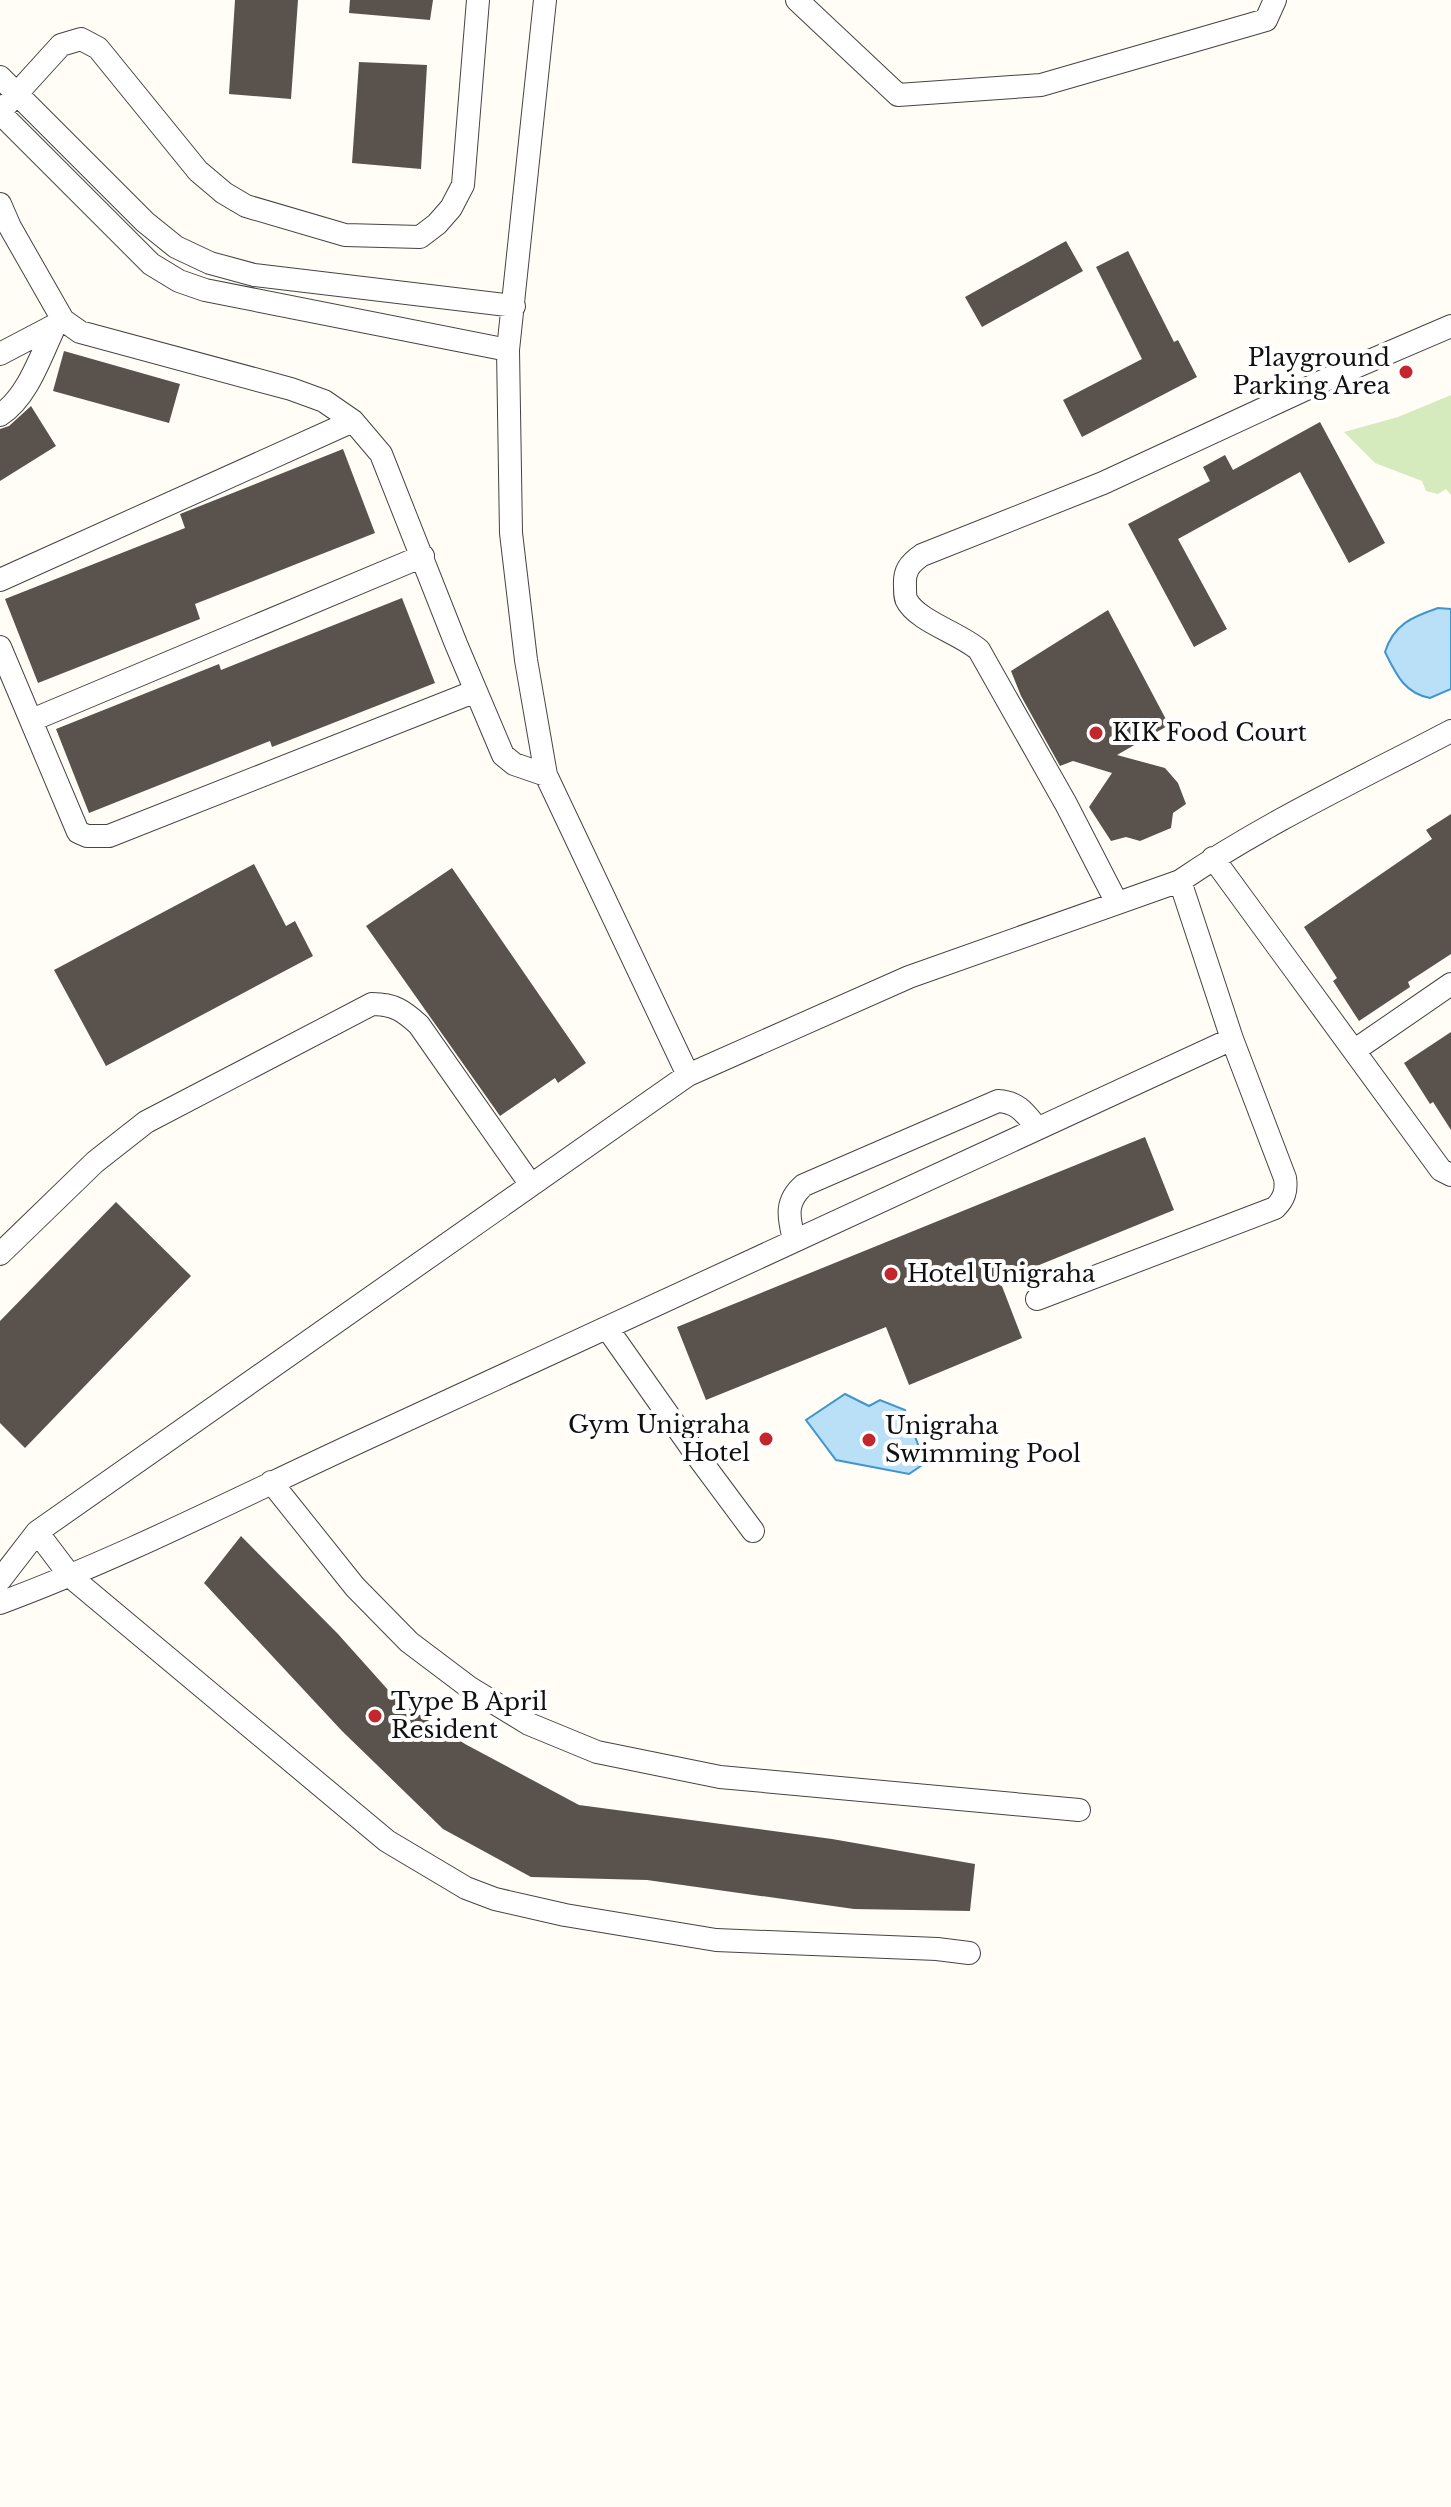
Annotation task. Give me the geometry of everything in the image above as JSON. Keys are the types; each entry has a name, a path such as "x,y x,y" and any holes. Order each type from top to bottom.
{"street":[{"path":"478,0 463,185 451,208 420,237 345,235 285,220 246,206 224,193 198,171 98,48 81,39 61,45 0,113 151,264 179,281 205,290 508,350"},
{"path":"545,0 508,350 511,533 526,660 546,775 688,1075"},
{"path":"797,0 898,95 1041,85 1266,20 1275,0"},
{"path":"0,77 145,222 176,247 210,263 254,275 514,306"},
{"path":"0,204 59,323 91,336 291,389 324,401 353,421 381,454 503,755 514,764 546,775"},
{"path":"0,354 59,323"},
{"path":"0,415 24,388 59,323"},
{"path":"1117,903 1066,804 979,650 919,615 905,599 904,575 911,562 1103,483 1332,377 1451,326"},
{"path":"0,580 353,421"},
{"path":"32,720 423,556"},
{"path":"0,647 78,832 87,836 109,836 476,691"},
{"path":"0,1580 37,1532 688,1075 909,977 1180,881 1213,858 1451,731"},
{"path":"1213,858 1441,1170 1451,1175"},
{"path":"1037,1299 1275,1208 1282,1201 1286,1189 1285,1178 1232,1039 1180,881"},
{"path":"1355,1050 1451,984"},
{"path":"0,1254 95,1162 146,1122 372,1004 388,1004 402,1010 419,1025 531,1185"},
{"path":"0,1603 71,1577 1232,1039"},
{"path":"794,1240 788,1212 790,1201 804,1185 998,1101 1020,1106 1037,1128"},
{"path":"607,1328 753,1531"},
{"path":"271,1482 355,1587 409,1642 470,1688 529,1724 597,1752 720,1777 1079,1810"},
{"path":"37,1532 71,1577 387,1841 466,1888 495,1899 565,1915 716,1940 921,1948 969,1953"}],"green space":[{"path":"1451,395 1451,495 1446,489 1438,494 1426,491 1422,481 1375,463 1344,432 1398,417"}],"water":[{"path":"1438,608 1451,609 1451,689 1430,698 1407,687 1385,652 1393,635 1405,623"},
{"name":"Unigraha Swimming Pool","path":"845,1394 869,1406 880,1400 905,1410 925,1463 909,1474 836,1460 806,1420"}],"building":[{"path":"235,0 298,0 291,99 229,94"},
{"path":"350,0 433,0 430,20 349,13"},
{"path":"359,62 427,65 421,169 352,163"},
{"path":"1066,241 1083,271 982,327 965,297"},
{"path":"1128,251 1174,342 1178,340 1197,377 1082,437 1063,400 1142,359 1096,267"},
{"path":"64,351 180,384 169,423 53,391"},
{"path":"31,406 56,446 0,481 0,429 9,426"},
{"path":"1320,422 1385,543 1349,563 1300,472 1178,539 1227,629 1194,647 1128,524 1210,481 1203,467 1225,455 1233,470"},
{"path":"343,449 375,533 195,604 200,619 38,683 5,599 185,528 180,514"},
{"path":"402,598 435,683 272,747 270,741 89,813 56,729 219,664 221,670"},
{"name":"KIK Food Court","path":"1108,610 1169,725 1117,755 1165,768 1178,783 1186,804 1173,813 1171,828 1140,841 1126,837 1111,841 1089,807 1112,773 1073,761 1060,766 1021,696 1011,671"},
{"path":"1451,814 1451,954 1408,982 1410,987 1359,1021 1333,981 1337,978 1304,927 1432,839 1426,830"},
{"path":"254,864 286,926 295,921 313,956 106,1066 54,970"},
{"path":"452,868 586,1063 558,1083 555,1078 500,1116 366,926"},
{"path":"1451,1032 1451,1130 1404,1063"},
{"path":"1145,1137 1174,1210 1000,1281 1022,1338 909,1385 886,1327 706,1400 677,1327"},
{"path":"116,1202 191,1276 25,1448 0,1423 0,1321"},
{"name":"Type B April Resident","path":"241,1536 338,1634 398,1701 465,1744 579,1805 832,1839 975,1864 970,1911 854,1909 647,1880 531,1877 443,1829 342,1731 204,1583"}],"place":[{"name":"Playground Parking Area","path":"1406,372"},
{"name":"KIK Food Court","path":"1096,733"},
{"name":"Hotel Unigraha","path":"891,1274"},
{"name":"Gym Unigraha Hotel","path":"766,1439"},
{"name":"Unigraha Swimming Pool","path":"869,1440"},
{"name":"Type B April Resident","path":"375,1716"}]}
